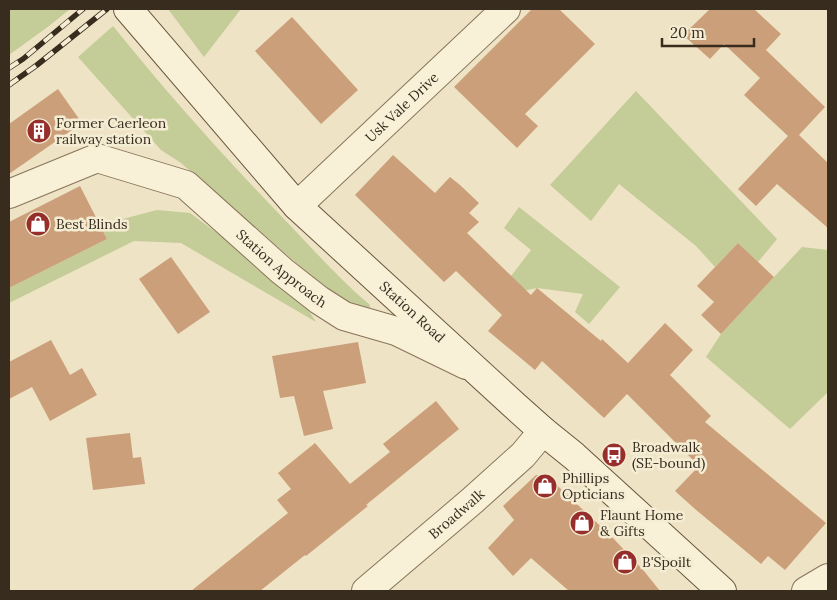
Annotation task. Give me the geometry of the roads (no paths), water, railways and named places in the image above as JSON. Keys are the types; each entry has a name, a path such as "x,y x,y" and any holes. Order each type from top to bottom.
{"street":[{"name":"Station Road","path":"128,9 297,206 542,431 574,456 722,591"},
{"name":"Usk Vale Drive","path":"297,206 506,9"},
{"name":"Station Approach","path":"9,194 97,158 186,185 282,270 344,316 396,331 475,370"},
{"name":"Broadwalk","path":"366,591 473,500 522,455 542,431"},
{"path":"806,591 828,578"}],"railway":[{"path":"9,68 23,59 83,9"},
{"path":"9,85 107,9"}],"place":[{"name":"Former Caerleon railway station","path":"39,131"},
{"name":"Best Blinds","path":"38,224"},
{"name":"Broadwalk (SE-bound)","path":"614,455"},
{"name":"Phillips Opticians","path":"545,486"},
{"name":"Flaunt Home & Gifts","path":"582,523"},
{"name":"B'Spoilt","path":"625,562"}]}
